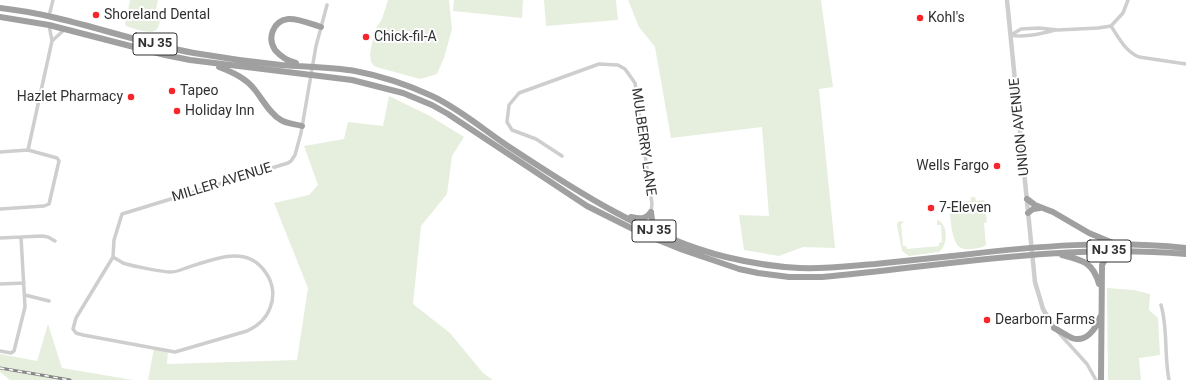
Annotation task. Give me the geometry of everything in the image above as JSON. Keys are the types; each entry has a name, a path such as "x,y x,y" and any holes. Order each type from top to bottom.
{"highway":[{"name":"NJ 35","path":"0,8 49,16 182,50 240,60 354,71 385,78 435,97 456,109 530,161 619,215 677,241 725,257 764,265 803,268 840,267 1073,245 1116,244 1186,248"},
{"name":"NJ 35","path":"0,17 48,25 165,55 212,64 352,80 383,87 419,99 448,114 587,206 641,233 683,250 739,269 758,273 782,276 822,277 1032,255 1096,251 1153,251 1186,254"},
{"path":"303,66 286,59 275,49 271,40 272,31 282,20 291,19 321,27"},
{"path":"212,64 234,73 246,81 273,113 281,120 302,126"},
{"path":"1027,199 1035,205 1053,212 1089,233 1116,244"},
{"path":"1028,213 1033,209 1041,208"},
{"path":"619,215 643,219 648,216 650,212"},
{"path":"650,212 652,224 677,241"},
{"path":"1101,380 1102,272 1104,260 1110,255 1124,251"},
{"path":"1057,253 1081,260 1090,266 1098,277 1102,293"},
{"path":"1054,328 1071,337 1082,338 1095,330 1102,308"}],"street":[{"path":"49,16 53,0"},
{"name":"UNION AVENUE","path":"1007,0 1032,255"},
{"path":"1011,35 1021,29 1039,28 1058,30 1111,26 1123,13 1128,0"},
{"name":"MILLER AVENUE","path":"113,256 123,263 170,272 227,256 240,256 254,261 269,277 273,296 270,307 258,325 247,330 175,352 83,335 76,333 73,329 76,318 113,256 114,240 120,217 123,213 249,176 291,161 295,156 302,126 312,66 327,5"},
{"path":"28,150 52,41 48,25"},
{"path":"1111,26 1124,46 1139,57 1186,64"},
{"path":"52,41 64,29"},
{"path":"1011,35 1038,35 1058,30"},
{"name":"MULBERRY LANE","path":"562,156 536,139 512,130 507,122 509,106 519,93 599,64 618,65 625,69 635,83 652,204 650,212"},
{"path":"0,152 28,150 57,158 59,161 49,204 44,206 0,209"},
{"path":"0,238 42,236 56,241"},
{"path":"0,351 10,353 14,351 25,312 21,237"},
{"path":"1032,255 1035,282 1043,309 1054,328 1087,364 1096,380"},
{"path":"0,284 24,282"},
{"path":"25,295 49,301"},
{"path":"1161,305 1164,314 1168,380"}],"green space":[{"path":"130,0 158,0 156,9 161,13 157,29 155,31 147,32 126,26 125,24"},
{"path":"388,0 449,0 452,29 444,58 437,74 420,79 374,66 371,62 370,54 372,43"},
{"path":"454,0 523,0 522,18 453,11"},
{"path":"544,0 616,0 618,20 546,26"},
{"path":"628,0 821,0 833,87 819,89 835,248 803,247 779,256 744,250 739,215 769,216 762,127 671,138 655,47 639,27"},
{"path":"389,96 430,116 464,137 452,156 447,194 421,226 413,304 450,333 483,373 493,380 148,380 154,348 168,351 167,364 297,360 308,288 274,203 309,195 318,185 304,146 344,139 348,122 383,126"},
{"path":"971,197 975,197 976,201 984,200 985,205 983,205 983,208 985,208 987,222 984,223 986,245 983,247 966,249 961,248 955,241 949,203 971,201"},
{"path":"937,220 943,224 946,232 944,245 939,252 909,256 902,251 897,225 898,222 904,222 901,224 903,246 906,246 907,249 939,246 939,243 942,242 941,225 937,225"},
{"path":"1107,288 1134,290 1150,294 1149,310 1158,318 1160,355 1139,358 1141,380 1108,380"},
{"path":"48,324 62,368 133,380 10,380 0,372 0,354 37,361"}],"railway":[{"path":"0,368 70,380"}],"place":[{"name":"Shoreland Dental","path":"96,15"},
{"name":"Kohl's","path":"920,18"},
{"name":"Chick-fil-A","path":"366,37"},
{"name":"Tapeo","path":"172,91"},
{"name":"Hazlet Pharmacy","path":"131,97"},
{"name":"Holiday Inn","path":"177,111"},
{"name":"Wells Fargo","path":"997,166"},
{"name":"7-Eleven","path":"931,208"},
{"name":"Dearborn Farms","path":"987,320"}]}
